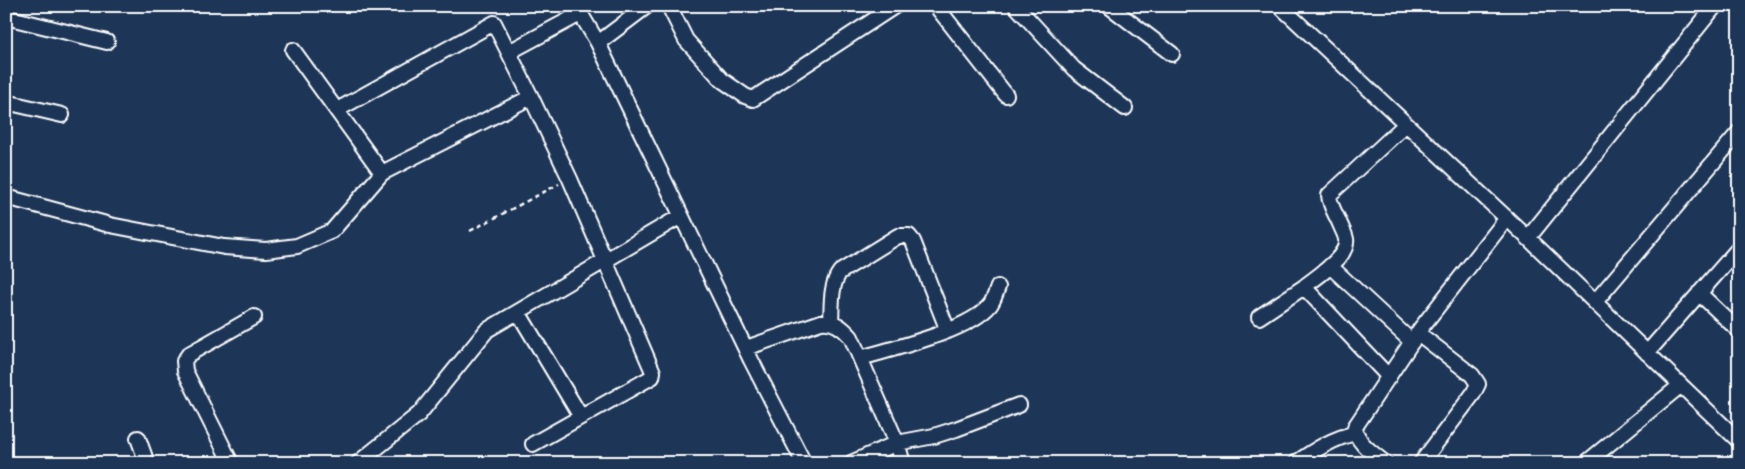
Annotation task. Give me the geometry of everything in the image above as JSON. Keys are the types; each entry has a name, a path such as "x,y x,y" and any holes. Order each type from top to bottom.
{"street":[{"path":"598,43 647,6"},
{"path":"669,6 686,40 722,80 745,96 753,99 895,6"},
{"path":"936,6 1006,95"},
{"path":"1016,6 1074,69 1125,108"},
{"path":"1109,6 1172,54"},
{"path":"1280,6 1507,218 1739,441"},
{"path":"1528,238 1716,6"},
{"path":"509,52 578,10 598,43 681,216 804,463"},
{"path":"6,17 107,42"},
{"path":"337,110 494,23 570,179 653,372 652,377 533,444"},
{"path":"293,50 382,173"},
{"path":"6,197 110,224 224,247 266,250 297,246 332,231 382,173 531,98"},
{"path":"6,102 62,115"},
{"path":"1260,317 1304,287 1344,252 1346,239 1340,222 1330,205 1329,196 1406,124"},
{"path":"1595,302 1739,132"},
{"path":"358,463 419,414 487,330 681,216"},
{"path":"1385,463 1358,438 1355,427 1415,338 1507,218"},
{"path":"831,322 836,276 898,236 903,235 908,236 913,241 948,331"},
{"path":"1647,353 1739,248"},
{"path":"1330,266 1415,338 1472,375 1478,384 1473,394 1421,463"},
{"path":"861,358 948,331 980,314 991,304 998,287"},
{"path":"1304,287 1389,377"},
{"path":"1699,293 1739,330"},
{"path":"518,312 581,417"},
{"path":"231,463 185,370 184,361 190,354 254,317"},
{"path":"746,348 821,322 831,322 842,326 851,337 861,358 904,463"},
{"path":"1586,463 1680,385"},
{"path":"850,463 897,443 934,436 1019,405"},
{"path":"1296,463 1320,447 1343,436 1356,433"},
{"path":"138,438 147,463"}],"path":[{"path":"470,231 570,179"}]}
